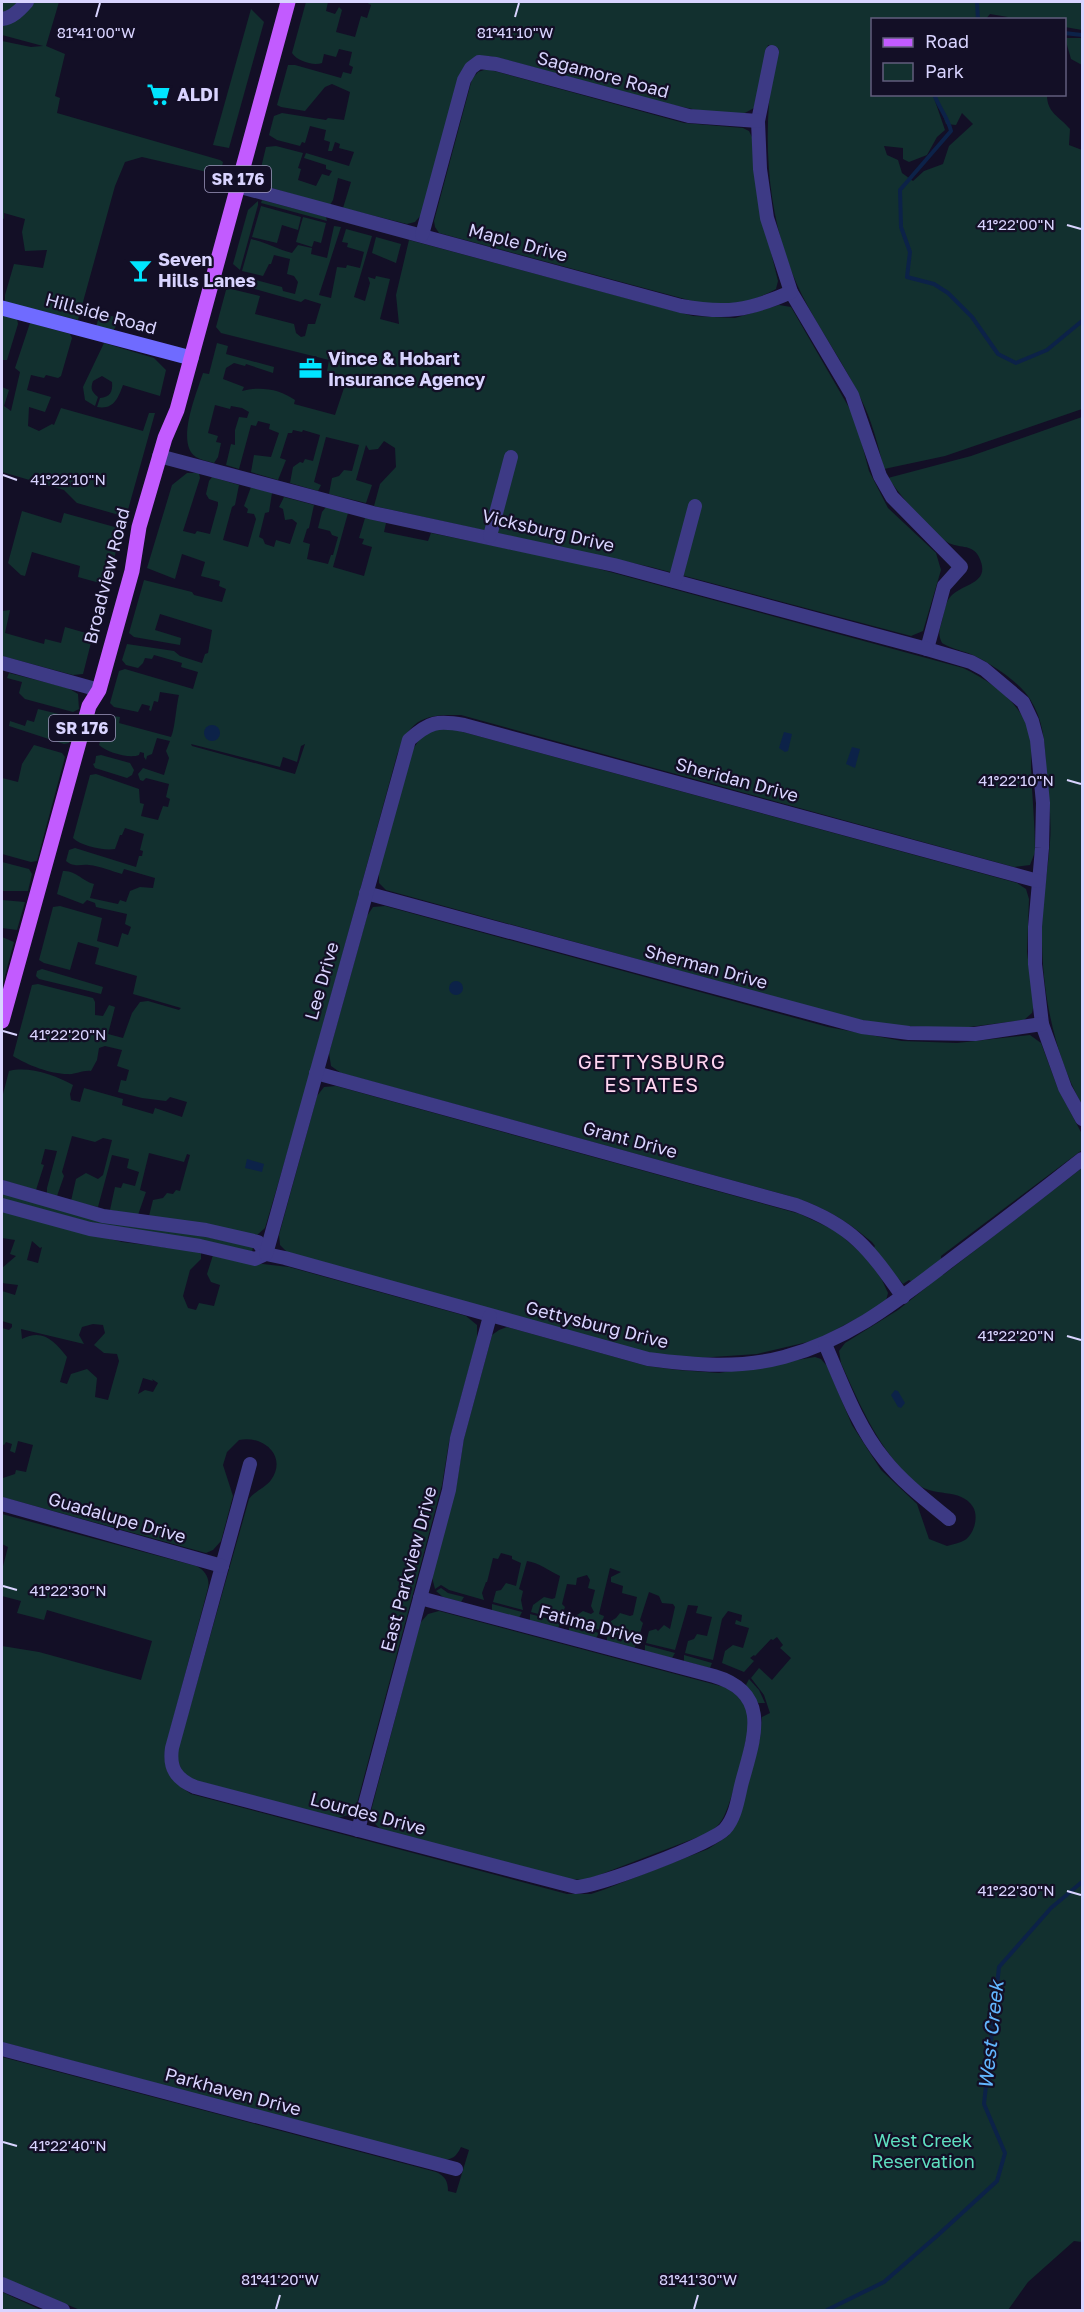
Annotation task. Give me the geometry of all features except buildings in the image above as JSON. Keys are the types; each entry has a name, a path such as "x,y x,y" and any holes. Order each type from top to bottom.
{"main road":[{"name":"Broadview Road","path":"2,1021 88,706 99,690 132,571 139,527 159,456 177,410 288,2"}],"street":[{"path":"2,19 7,19 27,2"},
{"path":"772,52 758,121 760,169 767,218 791,292 852,395 877,468 892,497 961,567 944,586 927,649"},
{"name":"Sagamore Road","path":"422,235 464,80 471,68 479,62 496,64 689,116 758,121"},
{"name":"Maple Drive","path":"237,186 708,311 738,310 791,292"},
{"name":"Hillside Road","path":"2,308 191,358"},
{"name":"Vicksburg Drive","path":"159,456 368,511 490,536 675,581 927,649 971,662 984,669 1018,698 1026,708 1037,740 1043,803 1035,964 1042,1024 1065,1088 1083,1119"},
{"path":"490,536 512,457"},
{"path":"675,581 695,506"},
{"path":"2,663 99,690"},
{"name":"Sheridan Drive","path":"426,725 445,721 464,725 1038,881"},
{"name":"Lee Drive","path":"266,1254 409,740 426,725"},
{"name":"Sherman Drive","path":"366,893 862,1027 909,1033 975,1034 1042,1024"},
{"name":"Grant Drive","path":"316,1072 796,1204 824,1215 845,1228 881,1266 903,1297"},
{"name":"Gettysburg Drive","path":"2,1205 90,1229 200,1246 255,1259 266,1254 648,1359 697,1365 738,1365 783,1357 825,1344 856,1328 903,1297 1083,1159"},
{"name":"Gettysburg Drive","path":"2,1187 104,1216 206,1230 258,1242 266,1254"},
{"name":"East Parkview Drive","path":"358,1830 449,1490 457,1438 490,1316"},
{"path":"825,1344 864,1429 884,1460 913,1489 949,1519"},
{"name":"Lourdes Drive","path":"250,1464 172,1748 171,1760 174,1771 182,1780 195,1787 567,1886 585,1887 706,1842 726,1828 735,1810 754,1735 756,1719 747,1697"},
{"name":"Guadalupe Drive","path":"2,1504 222,1566"},
{"name":"Fatima Drive","path":"420,1598 720,1678 738,1687 747,1697"},
{"name":"Parkhaven Drive","path":"2,2049 456,2169"},
{"path":"2,2284 63,2310"}],"green space":[{"path":"2,2 59,2 46,46 65,54 55,96 60,98 57,113 223,162 220,175 142,157 125,162 115,186 78,320 5,302 14,264 43,268 47,250 25,251 22,232 25,219 4,213 4,219 2,218 2,41 31,47 43,46 2,35"},
{"path":"306,2 328,2 326,11 335,14 339,7 342,10 336,32 355,37 361,16 367,18 371,5 366,2 1082,2 1082,30 1066,27 1066,18 1004,18 1008,17 990,14 987,18 871,18 871,96 933,96 945,130 937,137 927,155 909,162 903,159 903,148 884,146 887,155 898,160 902,173 913,181 924,171 943,164 949,146 973,124 962,113 956,125 946,124 936,96 1047,96 1051,110 1070,129 1069,145 1082,150 1082,409 945,456 884,469 865,407 802,295 792,273 777,226 770,177 768,128 770,96 779,49 768,45 754,108 743,114 707,112 668,104 503,59 489,56 476,57 421,215 415,222 407,224 343,208 351,182 338,178 330,205 268,187 259,176 266,147 276,146 303,153 298,168 301,169 298,180 316,186 322,174 329,176 332,171 326,169 326,165 304,158 306,153 349,166 354,152 339,148 340,144 335,142 332,151 328,151 330,142 324,140 326,130 310,126 305,143 302,142 300,146 277,140 269,135 274,116 282,113 326,120 328,118 344,120 350,92 332,84 325,87 305,111 277,105 288,65 341,78 343,72 351,74 353,67 349,65 352,52 339,49 336,57 324,54 322,63 318,64 301,60 292,53"},
{"path":"251,9 264,22 229,148 213,145"},
{"path":"1066,38 1082,38 1082,65 1071,59"},
{"path":"487,69 684,123 743,128 749,131 753,139 757,194 778,281 776,289 738,303 696,302 439,233 434,221 472,79 478,72"},
{"path":"262,200 326,217 327,221 261,203"},
{"path":"258,201 240,270 233,264 248,210"},
{"path":"261,206 301,217 298,230 282,225 277,243 252,237"},
{"path":"303,217 326,223 321,243 314,241 312,247 296,242"},
{"path":"334,226 341,227 319,295 331,298 337,267 346,268 347,265 360,268 364,252 347,247 348,243 342,242 346,229 372,236 354,297 365,301 370,283 368,277 390,279 380,319 399,324 396,295 409,240 693,316 735,318 779,305 791,307 855,418 869,471 888,508 936,553 941,570 923,631 911,636 651,567 374,506 380,484 396,467 395,448 384,441 378,449 369,450 366,445 356,480 372,485 366,503 329,494 332,478 339,476 344,470 352,471 359,445 326,437 314,482 321,485 318,491 290,483 293,467 300,462 303,463 305,459 313,461 320,435 303,430 302,432 293,430 292,433 288,433 280,458 286,460 278,480 251,472 254,455 271,457 279,433 269,429 270,424 258,421 256,426 251,425 239,469 226,465 231,444 235,445 235,430 239,417 247,418 249,412 242,408 231,406 230,409 215,405 208,433 218,436 216,442 221,443 218,457 214,463 196,457 187,441 189,417 203,373 209,374 217,343 228,346 226,354 274,367 273,373 246,364 245,366 234,363 226,368 223,379 244,387 242,391 263,389 276,391 295,400 294,404 335,415 347,379 327,371 329,360 221,333 216,327 226,290 231,289 260,296 255,314 294,324 296,333 301,337 305,336 308,324 315,324 321,304 305,299 301,302 234,283 241,276 282,287 283,291 295,294 298,282 294,276 287,274 290,259 274,255 263,276 242,271 251,239 292,253 298,245 312,248 311,254 327,258"},
{"path":"376,237 401,244 396,263 372,253"},
{"path":"100,313 115,317 118,323 113,331 96,327"},
{"path":"2,315 17,319 18,324 7,360 2,360"},
{"path":"30,323 70,334 72,338 61,376 58,378 46,375 44,378 31,375 27,390 51,397 45,412 29,407 28,426 39,431 54,425 61,408 143,431 149,413 155,413 126,517 77,503 64,490 2,472 2,387 9,390 4,406 11,411 20,372 15,368"},
{"path":"104,343 154,358 166,370 160,396 123,385 111,405 97,407 100,398 108,395 112,389 112,382 102,376 92,384 92,390 98,397 95,406 85,400 83,387"},
{"path":"1082,417 1082,1105 1056,1042 1044,974 1042,917 1050,824 1041,724 1030,699 1011,679 975,656 942,643 940,630 947,601 956,592 979,578 982,566 973,550 951,544 932,530 888,478 971,456"},
{"path":"187,473 199,473 200,478 183,531 210,534 218,502 209,499 206,494 209,481 212,477 239,485 223,540 248,547 256,519 254,514 247,513 248,509 244,506 251,487 272,493 269,512 265,513 259,537 265,544 274,547 276,540 290,544 297,523 292,519 285,520 283,509 279,507 284,497 314,505 303,542 310,544 307,559 328,564 338,537 332,535 330,531 318,528 322,512 326,507 348,513 333,567 364,576 372,547 362,544 364,539 359,538 365,518 386,523 384,532 428,541 431,533 577,563 963,668 985,680 1006,696 1028,727 1031,740 1035,842 1035,852 1030,865 1014,867 461,715 427,718 413,726 407,733 397,755 299,1113 265,1228 256,1236 149,1216 153,1200 163,1198 167,1193 173,1194 176,1190 180,1191 190,1155 187,1154 184,1162 149,1153 140,1190 146,1192 138,1215 110,1210 115,1187 121,1188 123,1183 135,1186 139,1172 127,1168 129,1159 112,1155 98,1207 71,1201 76,1179 86,1173 98,1179 103,1175 112,1140 103,1138 95,1142 72,1136 62,1172 64,1176 57,1196 47,1193 47,1188 57,1151 45,1149 41,1164 44,1165 36,1190 2,1180 2,1098 9,1071 42,1072 58,1078 73,1085 71,1100 80,1102 84,1088 123,1099 122,1105 153,1114 155,1108 182,1117 187,1102 170,1097 166,1101 118,1092 121,1080 126,1081 129,1070 117,1066 122,1050 105,1046 99,1048 97,1060 91,1071 70,1074 39,1068 13,1056 32,985 38,984 93,998 95,1015 103,1016 109,1005 115,1007 108,1034 123,1038 132,1013 140,1002 148,1001 179,1010 181,1008 133,994 137,976 95,964 99,948 78,942 70,970 39,960 53,907 60,906 102,918 97,941 118,947 122,933 128,935 131,927 125,924 127,914 96,907 95,903 87,900 83,904 57,894 63,871 72,872 94,884 90,898 118,904 120,900 126,902 130,891 140,887 153,888 155,878 124,869 122,874 93,866 75,865 66,861 69,850 75,848 136,867 139,856 142,856 143,851 140,850 144,834 125,828 115,849 93,847 73,838 90,775 96,774 139,789 140,803 144,804 141,816 158,820 163,806 168,807 170,799 166,797 169,784 146,778 143,781 140,780 138,774 143,768 164,775 169,758 166,751 170,741 157,738 152,754 147,756 146,760 144,753 140,752 135,756 118,754 99,745 107,715 120,717 119,723 171,737 179,695 160,692 158,702 154,701 151,711 150,706 142,704 138,712 114,707 110,703 119,671 125,669 193,689 198,672 181,667 182,663 154,655 152,659 145,658 138,668 126,665 122,660 127,644 174,651 180,656 202,663 205,654 208,653 212,630 160,614 155,630 181,638 180,645 134,637 129,633 144,580 222,602 226,589 219,586 220,581 201,576 205,562 182,554 175,579 147,568 172,485","holes":["191,744 280,767 283,757 297,762 301,746 305,744 295,774"]},
{"path":"22,511 61,523 64,513 122,529 107,585 78,577 80,566 32,552 25,576 21,575 8,563"},
{"path":"10,610 5,633 44,644 45,639 61,643 65,627 93,635 83,674 73,675 2,656 2,611"},
{"path":"9,673 68,688 78,694 79,709 73,712 25,699 19,693 22,682 7,678"},
{"path":"38,709 71,717 75,721 69,743 64,744 9,726 10,721 25,726 27,720 34,722"},
{"path":"437,729 452,729 1017,883 1026,889 1029,899 1027,952 1034,1004 1032,1013 1024,1020 961,1028 895,1026 851,1018 386,890 379,883 379,870 413,749 421,737"},
{"path":"34,745 62,753 65,757 37,861 31,862 2,854 2,778 18,782 22,764"},
{"path":"101,755 130,763 134,770 132,775 127,778 95,768 93,764 96,756"},
{"path":"2,862 29,869 32,874 28,891 2,891"},
{"path":"2,900 25,902 17,930 2,928"},
{"name":"West Creek Reservation","path":"385,906 828,1027 902,1041 957,1043 1030,1035 1041,1043 1058,1089 1082,1134 1082,1150 941,1256 943,1275 1082,1168 1082,2242 1074,2241 1028,2282 1008,2310 80,2310 2,2277 2,2057 436,2172 445,2179 448,2191 456,2193 469,2150 461,2147 454,2157 443,2160 2,2042 2,1646 39,1652 141,1680 152,1641 47,1610 44,1620 17,1613 21,1601 2,1596 2,1570 8,1547 2,1544 2,1514 196,1566 206,1575 208,1588 165,1750 168,1771 179,1786 191,1794 567,1894 591,1894 603,1890 708,1849 728,1836 739,1819 760,1738 762,1717 770,1713 764,1695 751,1678 759,1668 772,1680 791,1658 780,1648 783,1645 777,1637 771,1639 755,1656 750,1658 754,1661 744,1672 722,1663 725,1651 733,1645 743,1648 749,1628 735,1624 736,1620 741,1622 742,1615 728,1611 722,1619 713,1660 685,1653 688,1641 694,1639 697,1634 707,1636 712,1617 696,1613 698,1606 688,1605 675,1650 646,1643 649,1631 656,1629 658,1631 664,1625 670,1629 675,1607 673,1604 662,1603 659,1596 649,1592 640,1620 643,1623 638,1640 608,1632 611,1621 620,1613 633,1615 637,1597 622,1593 623,1586 611,1582 611,1577 621,1572 610,1568 599,1614 604,1616 600,1630 570,1622 572,1615 583,1611 591,1614 594,1612 591,1606 595,1590 588,1588 590,1580 587,1575 577,1578 576,1585 567,1584 562,1604 565,1607 561,1620 531,1612 533,1605 544,1597 555,1598 560,1576 531,1562 527,1561 519,1589 523,1591 521,1600 523,1610 493,1602 496,1591 501,1590 506,1583 516,1586 521,1563 512,1559 512,1556 501,1553 498,1559 493,1558 482,1593 484,1600 449,1590 441,1585 435,1589 432,1577 456,1488 464,1438 492,1335 507,1327 647,1366 719,1373 815,1357 821,1359 827,1366 852,1425 881,1470 917,1504 929,1539 947,1546 959,1543 971,1534 975,1525 975,1511 968,1501 961,1497 923,1488 891,1457 872,1428 841,1363 839,1351 845,1343 898,1310 928,1286 926,1282 915,1284 909,1280 903,1284 873,1249 875,1246 872,1242 852,1226 822,1208 786,1195 341,1073 331,1066 329,1053 367,916 373,907"},
{"path":"2,937 14,942 2,987"},
{"path":"42,969 103,987 101,994 39,979 36,976 37,971"},
{"path":"336,1086 800,1214 836,1231 867,1258 888,1293 886,1301 816,1340 757,1354 698,1358 648,1353 287,1252 280,1245 279,1235 317,1096 324,1087"},
{"path":"2,1193 253,1247 252,1252 96,1224 2,1199"},
{"path":"2,1211 122,1242 201,1252 201,1259 190,1270 183,1296 188,1308 196,1310 199,1303 214,1306 220,1285 211,1282 207,1274 213,1255 235,1261 289,1267 466,1316 477,1325 477,1339 449,1442 442,1485 356,1807 348,1815 338,1818 193,1780 183,1772 178,1761 177,1753 249,1499 269,1483 275,1471 277,1463 270,1449 264,1444 248,1439 239,1440 227,1452 223,1465 233,1496 221,1541 213,1550 206,1553 2,1497 3,1478 15,1474 16,1470 26,1472 33,1445 18,1441 15,1453 10,1451 12,1444 6,1442 2,1444 2,1328 9,1330 12,1324 2,1321 2,1291 15,1295 18,1285 2,1283 2,1268 16,1256 10,1254 15,1240 2,1238","holes":["32,1241 40,1248 42,1247 38,1263 27,1260","93,1324 103,1325 105,1333 94,1345 104,1353 117,1354 119,1361 108,1400 95,1397 97,1378 87,1369 71,1374 67,1384 60,1382 67,1357 48,1338 36,1335 22,1339 21,1329 84,1344 79,1335 82,1327","143,1378 153,1381 152,1379 158,1383 153,1392 145,1390 138,1394"]},
{"path":"441,1588 448,1593 464,1597 461,1602 443,1597 436,1591"},
{"path":"492,1604 522,1612 519,1618 492,1611"},
{"path":"439,1611 724,1687 732,1692 739,1698 748,1714 747,1734 727,1810 720,1823 706,1834 586,1880 570,1879 382,1830 374,1822 371,1811 420,1623 428,1614"},
{"path":"530,1614 561,1622 558,1628 530,1621"},
{"path":"569,1625 599,1633 596,1638 569,1631"},
{"path":"607,1635 637,1643 634,1649 607,1642"},
{"path":"645,1645 675,1653 672,1658 645,1651"},
{"path":"684,1655 712,1663 710,1668 684,1661"},
{"path":"749,1679 759,1690 765,1703 758,1703 746,1685"},
{"path":"2,2292 41,2310 2,2310"}],"water":[{"path":"212,725 218,727 220,733 218,739 212,741 206,739 204,733 206,727"},
{"path":"784,732 792,734 788,751 785,752 779,748"},
{"path":"852,747 860,749 855,768 846,764"},
{"path":"456,981 461,983 463,988 461,993 456,995 451,993 449,988 451,983"},
{"path":"247,1159 264,1164 262,1172 245,1168"},
{"path":"895,1390 905,1403 901,1408 891,1395"}],"waterway":[{"path":"977,2 978,18"},
{"name":"West Creek","path":"1066,33 1082,35"},
{"name":"West Creek","path":"935,96 951,131 900,190 901,227 910,252 907,277 934,284 948,293 972,317 998,354 1016,363 1047,350 1082,321"},
{"name":"West Creek","path":"827,2310 884,2282 997,2181 1005,2153 984,2104 999,1967 1051,1908 1082,1882"}],"place":[{"name":"ALDI","path":"159,95"},
{"name":"Seven Hills Lanes","path":"140,270"},
{"name":"Vince & Hobart Insurance Agency","path":"310,369"}],"district":[{"name":"GETTYSBURG ESTATES","path":"652,1074"}]}
